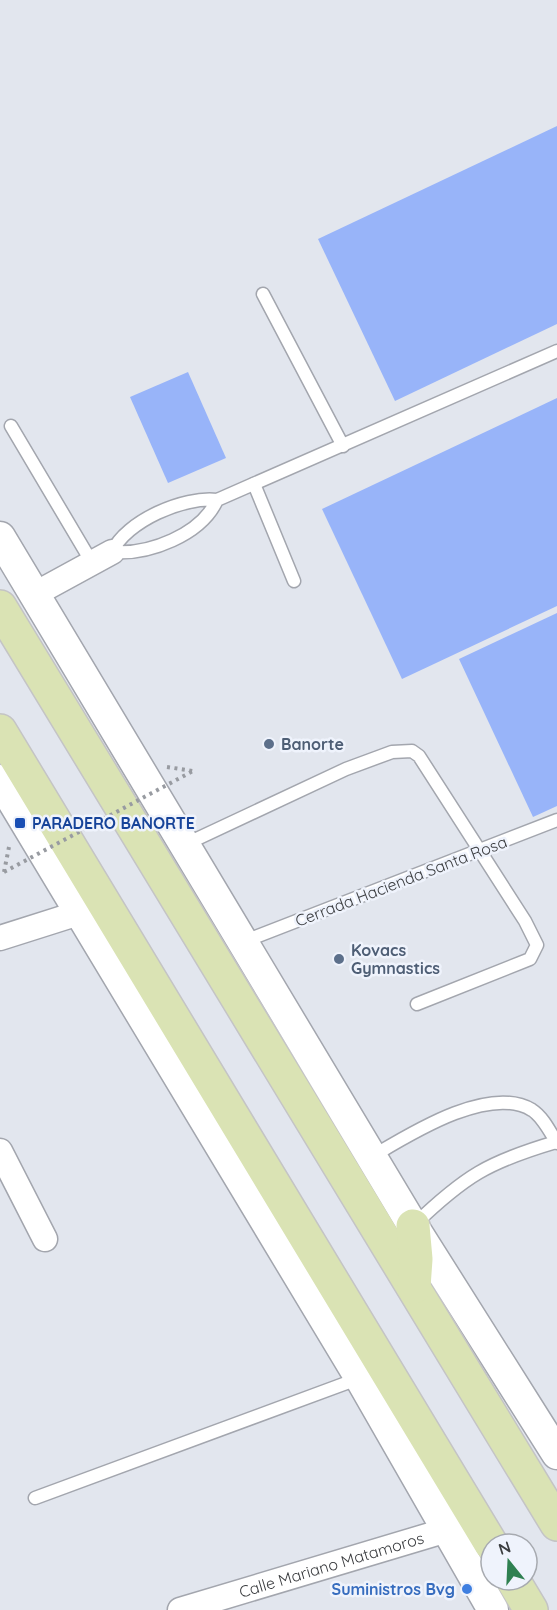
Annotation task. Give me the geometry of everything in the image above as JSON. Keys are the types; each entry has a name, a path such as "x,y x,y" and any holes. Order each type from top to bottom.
{"main road":[{"path":"0,607 557,1524"},
{"path":"0,731 484,1532"},
{"path":"413,1226 416,1259 414,1287"},
{"path":"520,1592 531,1610"}],"street":[{"path":"0,537 245,940 413,1226 557,1454"},
{"path":"35,594 101,557"},
{"path":"0,780 82,912 360,1378 493,1610"},
{"path":"0,939 82,912"},
{"path":"0,1151 45,1239"},
{"name":"Calle Mariano Matamoros","path":"180,1610 447,1530"}],"lane":[{"path":"263,294 343,446"},
{"path":"101,557 127,531 156,514 190,500 217,500 557,351"},
{"path":"11,426 101,557"},
{"path":"254,484 294,581"},
{"path":"101,557 137,552 172,540 203,521 211,513 217,500"},
{"path":"186,844 346,769 392,752 405,750 419,756 429,768 479,852 536,939 536,952 530,959 518,965 417,1004"},
{"name":"Cerrada Hacienda Santa Rosa","path":"245,940 479,852 557,820"},
{"path":"372,1156 408,1135 469,1109 494,1102 521,1105 534,1112 557,1143 503,1158 485,1168 445,1196 413,1226"},
{"path":"34,1498 328,1392 360,1378"}],"path":[{"path":"4,872 193,771"}],"building":[{"path":"557,126 557,324 395,401 318,239"},
{"path":"188,372 226,458 168,483 130,397"},
{"path":"557,398 557,606 402,679 322,509"},
{"path":"557,613 557,806 533,817 459,659"}],"place":[{"name":"Banorte","path":"269,744"},
{"name":"PARADERO BANORTE","path":"20,823"},
{"name":"Kovacs Gymnastics","path":"339,959"},
{"name":"Suministros Bvg","path":"467,1589"}]}
